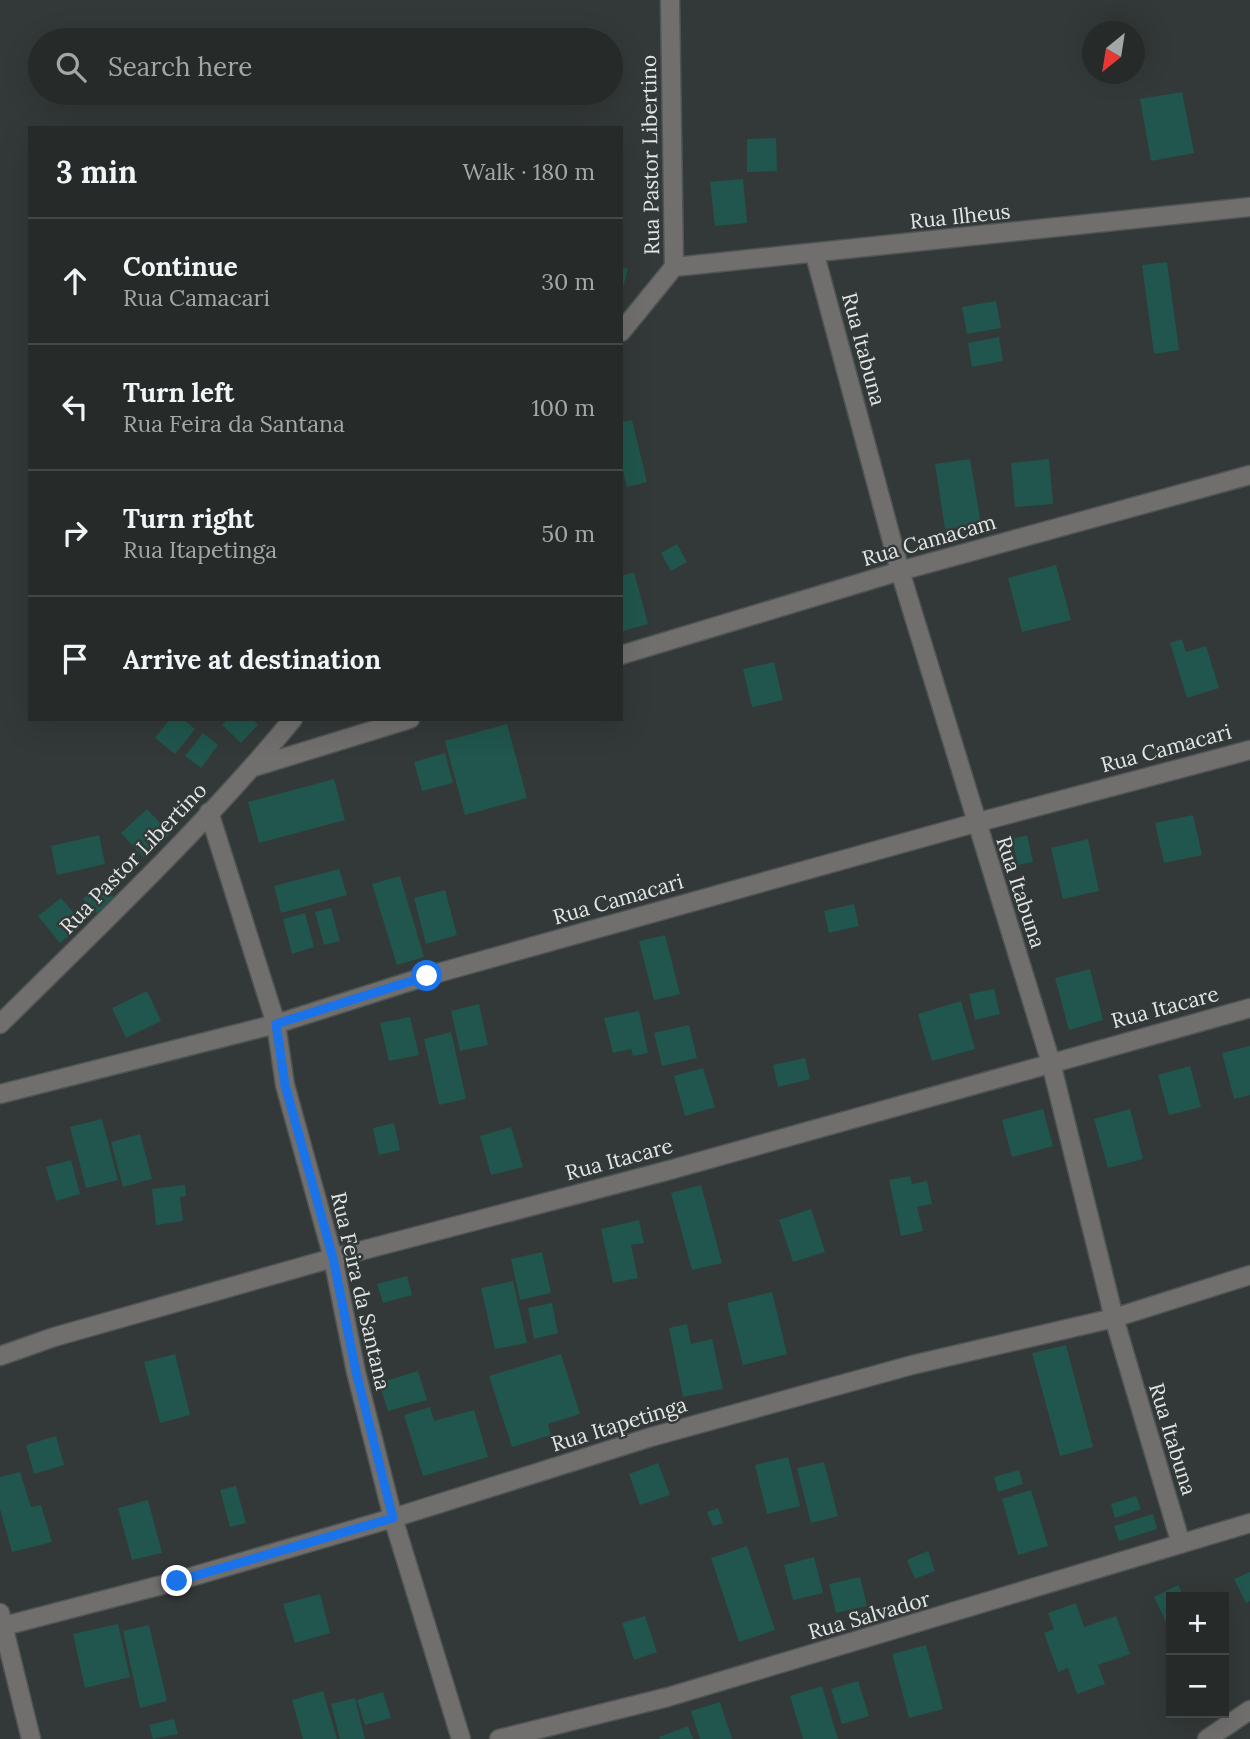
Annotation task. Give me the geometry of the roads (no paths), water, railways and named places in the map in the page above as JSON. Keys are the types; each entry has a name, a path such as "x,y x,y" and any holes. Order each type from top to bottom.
{"street":[{"name":"Rua Pastor Libertino","path":"623,330 674,267 670,0"},
{"name":"Rua Ilheus","path":"674,267 815,255 1250,207"},
{"name":"Rua Itabuna","path":"815,255 900,571 1051,1063 1114,1318 1181,1544"},
{"name":"Rua Camacam","path":"623,654 900,571 1250,475"},
{"name":"Rua Pastor Libertino","path":"0,1024 254,767 291,721"},
{"path":"254,767 404,721"},
{"name":"Rua Camacari","path":"0,1094 276,1024 427,976 975,822 1250,750"},
{"name":"Rua Feira da Santana","path":"209,812 276,1024 285,1085 333,1258 356,1372 393,1518 461,1739"},
{"name":"Rua Itacare","path":"0,1356 54,1337 333,1258 666,1171 1250,1007"},
{"name":"Rua Itapetinga","path":"31,1739 1,1622 177,1581 393,1518 677,1430 912,1365 1114,1318 1250,1275"},
{"name":"Rua Salvador","path":"499,1739 681,1693 1250,1523"},
{"path":"1206,1739 1250,1710"}]}
